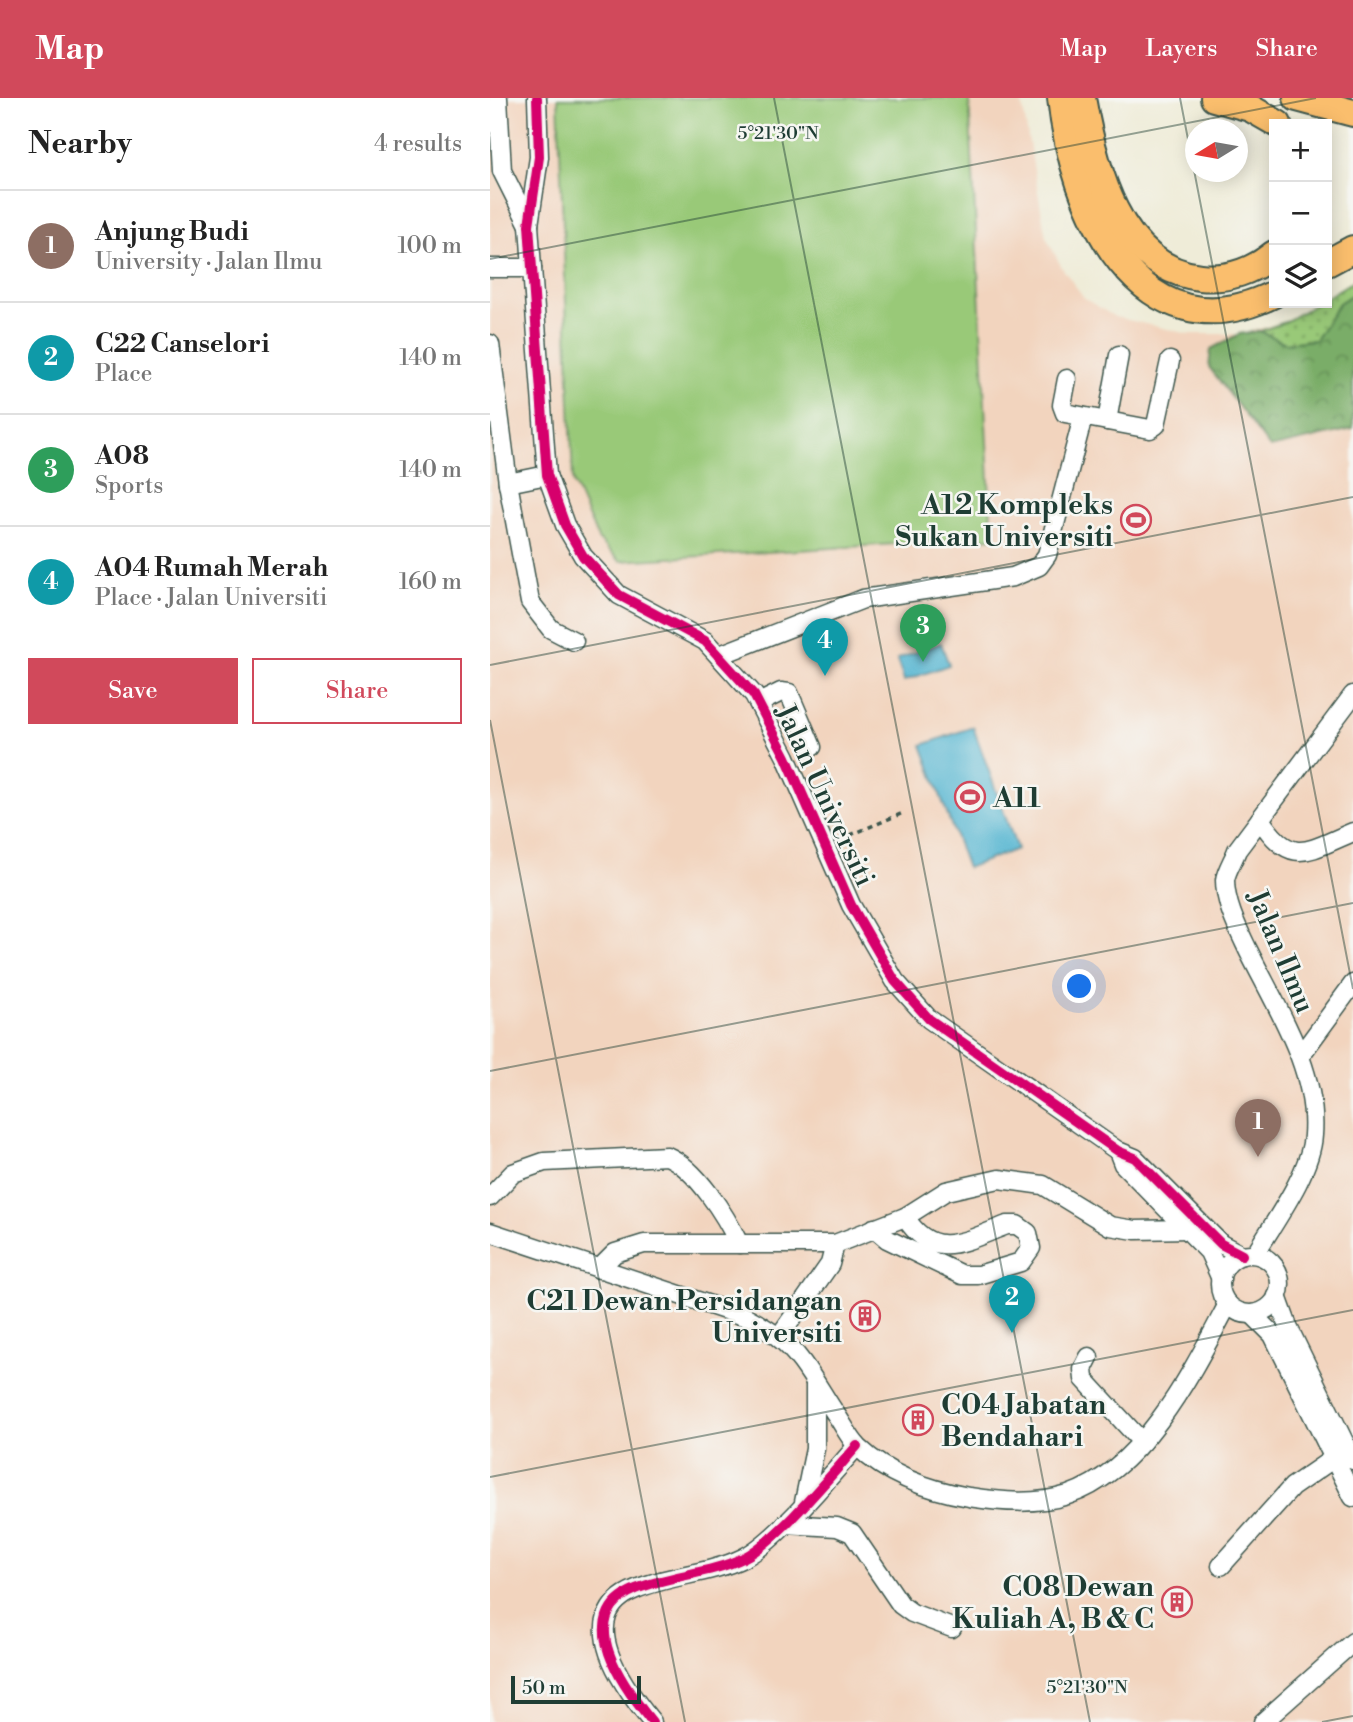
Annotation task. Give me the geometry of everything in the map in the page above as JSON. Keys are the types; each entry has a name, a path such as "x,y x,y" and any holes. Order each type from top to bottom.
{"highway":[{"path":"1061,98 1071,150 1085,198 1114,256 1138,283 1156,295 1190,307 1220,310 1238,308 1269,296"},
{"path":"1082,98 1099,170 1132,238 1153,259 1165,267 1189,276 1214,278 1246,271 1269,257"},
{"path":"1214,98 1250,107 1270,119"},
{"path":"1297,98 1353,113"},
{"path":"1332,260 1353,249"}],"street":[{"name":"Jalan Universiti","path":"498,98 502,171 529,225"},
{"name":"Jalan Universiti","path":"537,98 539,157 529,225 547,475 565,525 583,556 600,577 619,594 691,631 720,655 759,703 851,905 895,981 929,1019 1118,1151 1135,1158 1221,1244 1249,1255"},
{"path":"490,268 532,268"},
{"path":"490,344 508,482 530,602 551,629 574,641"},
{"path":"1107,421 1119,355"},
{"path":"1067,379 1062,410 1083,417 1154,428 1170,361"},
{"path":"720,655 863,599 1013,577 1039,566 1047,555 1083,417"},
{"path":"508,482 547,475"},
{"path":"759,703 781,692 789,693 812,747"},
{"name":"Jalan Ilmu","path":"1249,1255 1279,1215 1309,1158 1313,1135 1310,1099 1300,1056 1229,903 1225,878 1237,850 1353,695"},
{"path":"1261,819 1275,841 1290,850 1312,849 1353,832"},
{"path":"1300,1056 1353,984"},
{"name":"Jalan Universiti","path":"1118,1151 1123,1164 1189,1229 1213,1258 1221,1279"},
{"path":"490,1197 513,1173 544,1161 667,1156 679,1162 724,1214 739,1244"},
{"path":"599,1269 615,1253 627,1247 835,1244 905,1216 946,1191 999,1179 1043,1185 1110,1226 1135,1230 1189,1229"},
{"name":"Jalan Ilmu","path":"1273,1264 1279,1215"},
{"path":"874,1228 887,1239 955,1273 978,1275 1021,1262 1029,1254 1030,1236 1021,1227 1007,1225 947,1246 922,1238 905,1216"},
{"path":"490,1232 746,1317 779,1337 793,1352 857,1446 906,1479 947,1493 995,1501 1032,1502 1069,1494 1098,1481 1143,1442 1184,1384 1228,1304"},
{"path":"779,1337 830,1264 835,1244"},
{"path":"947,1246 955,1273"},
{"path":"1277,1296 1262,1311 1243,1313 1228,1304 1220,1288 1225,1268 1249,1255 1273,1264 1280,1280 1277,1296 1289,1329 1353,1460"},
{"path":"1252,1314 1273,1335 1353,1497"},
{"path":"1089,1357 1083,1369 1084,1378 1143,1442"},
{"path":"804,1503 815,1449 815,1384"},
{"path":"653,1722 629,1693 607,1647 604,1631 616,1602 638,1588 743,1558 785,1524 857,1446"},
{"path":"1221,1566 1292,1487 1334,1458"},
{"path":"785,1524 837,1527 852,1533 901,1605 912,1613 952,1628"},
{"path":"1263,1722 1353,1642"}],"path":[{"path":"825,846 903,813"}],"shaded area":[{"path":"490,98 1021,98 1046,237 1062,268 1085,299 1115,317 1189,334 1239,334 1285,322 1309,308 1332,308 1332,294 1353,281 1353,1722 490,1722"}],"green space":[{"path":"558,98 969,98 992,538 620,561 598,539 573,482"},
{"path":"1353,281 1353,294 1339,303 1315,340 1285,343 1260,331 1285,322 1309,308 1332,308 1332,294"},
{"path":"1353,294 1353,429 1270,448 1209,367 1211,349 1239,334 1260,331 1285,343 1315,340 1339,303"}],"water":[{"path":"941,643 949,665 904,681 897,659"},
{"name":"A11","path":"973,727 1017,849 967,868 922,745"}],"cycle path":[{"path":"537,98 539,157 529,225 547,475 565,525 583,556 619,595 705,641 754,695 786,757 851,905 895,981 929,1019 1118,1151 1135,1158 1221,1244 1242,1255"},
{"path":"652,1722 629,1691 609,1653 605,1634 607,1617 617,1601 636,1589 730,1563 756,1550 803,1507 857,1446"}],"place":[{"name":"A12 Kompleks Sukan Universiti","path":"1136,520"},
{"name":"A08","path":"923,662"},
{"name":"A04 Rumah Merah","path":"825,676"},
{"name":"A11","path":"970,797"},
{"name":"Anjung Budi","path":"1258,1157"},
{"name":"C21 Dewan Persidangan Universiti","path":"865,1316"},
{"name":"C22 Canselori","path":"1012,1333"},
{"name":"C04 Jabatan Bendahari","path":"918,1420"},
{"name":"C08 Dewan Kuliah A, B & C","path":"1177,1602"}]}
